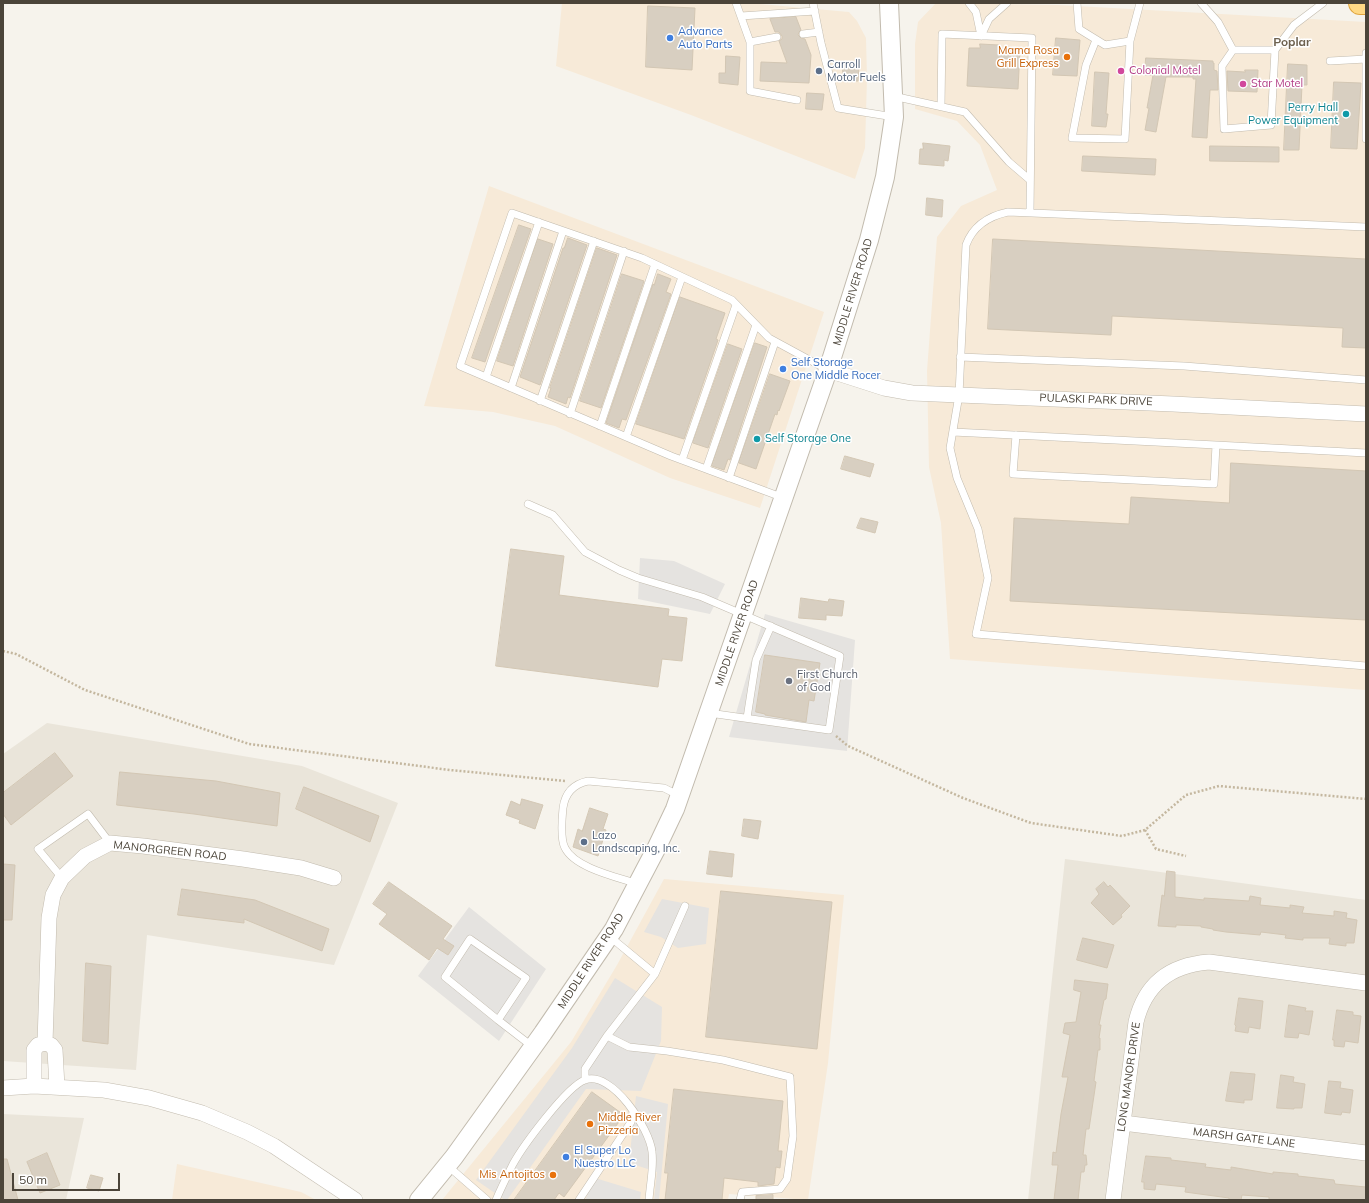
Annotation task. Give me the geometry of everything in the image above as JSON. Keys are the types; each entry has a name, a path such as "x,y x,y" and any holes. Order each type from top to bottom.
{"highway":[{"path":"1360,3 1366,3"}],"street":[{"name":"MIDDLE RIVER ROAD","path":"419,1200 447,1165 533,1047 609,936 656,849 680,796 828,370 869,240 885,177 894,117 889,3"},
{"name":"PULASKI PARK DRIVE","path":"828,370 884,388 912,393 1366,414"},
{"name":"MANORGREEN ROAD","path":"45,1043 49,918 54,895 62,878 85,856 110,843 250,860 301,868 334,878"},
{"name":"LONG MANOR DRIVE","path":"1113,1200 1136,1022 1145,996 1166,975 1179,968 1209,962 1366,982"},
{"path":"34,1086 34,1050 38,1045 45,1043 51,1045 54,1050 57,1087"},
{"path":"3,1088 34,1086 104,1090 149,1098 202,1113 247,1132 274,1146 355,1200"},
{"name":"MARSH GATE LANE","path":"1123,1123 1366,1153"}],"lane":[{"path":"736,3 750,42 750,91 797,100"},
{"path":"969,3 976,12 981,36"},
{"path":"981,36 989,19 1007,3"},
{"path":"1077,3 1079,29 1105,45 1130,41"},
{"path":"1096,40 1086,65 1072,138 1125,139 1130,41 1140,3"},
{"path":"1201,3 1218,22 1232,50"},
{"path":"1232,50 1222,66 1224,129 1271,125 1275,50 1294,24 1323,3"},
{"path":"741,16 814,7 838,108 894,117"},
{"path":"803,34 819,32"},
{"path":"941,106 942,34 1032,38 1030,212"},
{"path":"750,42 777,37"},
{"path":"1232,50 1275,50"},
{"path":"1366,53 1366,139"},
{"path":"1330,61 1366,59"},
{"path":"893,96 965,112 1010,162 1030,180"},
{"path":"1366,227 1030,212 1008,212 996,215 977,226 966,244 959,396 950,448 957,478 978,529 988,578 976,634 1366,666"},
{"path":"784,498 682,460 570,414 460,366 512,213 624,251 732,300 768,338 828,370"},
{"path":"486,377 539,222"},
{"path":"511,388 563,231"},
{"path":"540,401 594,241"},
{"path":"570,414 624,251"},
{"path":"600,426 655,264"},
{"path":"626,437 682,277"},
{"path":"682,460 736,305"},
{"path":"706,469 756,325"},
{"path":"729,478 775,342"},
{"path":"960,357 1184,366 1366,380"},
{"path":"953,432 1366,453"},
{"path":"1016,435 1013,474 1214,484 1216,445"},
{"path":"528,504 553,515 585,552 612,566 638,578 702,597 840,656 829,730 709,713"},
{"path":"747,718 756,660 771,626"},
{"path":"638,884 581,864 573,858 564,847 562,836 562,815 564,801 568,792 579,783 588,780 664,788 680,796"},
{"path":"62,878 38,849 88,814 110,843"},
{"path":"585,1080 586,1069 607,1036 655,974 685,906"},
{"path":"609,936 655,974"},
{"path":"498,1020 526,978 470,939 445,977 498,1020 533,1047"},
{"path":"607,1036 629,1047 667,1051 723,1060 790,1077 793,1136 787,1179 780,1189 742,1192 740,1200"},
{"path":"496,1200 513,1164 558,1103 572,1088 585,1080 594,1078 606,1083 619,1094 639,1118 647,1134 652,1151 649,1200"},
{"path":"579,1200 631,1122 634,1112"},
{"path":"447,1165 487,1200"}],"path":[{"path":"3,651 16,654 85,690 249,744 450,770 579,783"},
{"path":"829,730 848,746 963,798 1031,823 1122,836 1145,830 1186,795 1219,786 1366,799"},
{"path":"1145,830 1156,849 1186,856"}],"shaded area":[{"path":"562,3 749,3 849,12 857,21 866,38 867,78 865,148 855,179 691,115 556,66"},
{"path":"936,3 1058,5 1366,22 1366,690 950,659 941,523 929,467 927,371 937,237 961,206 997,190 980,145 957,121 915,109 915,44 918,22"},
{"path":"489,186 824,312 760,508 670,478 555,426 493,412 424,406"},
{"path":"640,558 674,561 725,584 710,614 638,599"},
{"path":"765,614 855,640 847,751 729,737"},
{"path":"47,723 302,766 398,803 334,965 147,935 136,1070 3,1061 3,754"},
{"path":"1065,859 1366,900 1366,1200 1028,1200"},
{"path":"664,879 844,895 828,1063 808,1200 729,1194 728,1200 442,1200 571,1042 617,965"},
{"path":"662,899 709,908 706,944 678,948 661,937 644,932"},
{"path":"469,907 546,969 499,1041 418,976"},
{"path":"615,978 662,1007 661,1041 641,1091 586,1089 507,1200 505,1200 476,1180 572,1048"},
{"path":"636,1096 668,1104 659,1200 654,1200 657,1172 629,1163"},
{"path":"3,1114 84,1118 66,1200 3,1200"},
{"path":"177,1164 301,1192 316,1200 172,1200"},
{"path":"595,1178 641,1192 640,1200 585,1200"}],"building":[{"name":"Advance Auto Parts","path":"648,6 695,8 692,70 646,67"},
{"path":"796,17 801,30 798,35 805,39 811,55 809,83 760,81 761,62 787,63 779,41 782,39 782,36 779,32 775,32 770,19"},
{"name":"Mama Rosa Grill Express","path":"1056,38 1080,40 1077,76 1053,75"},
{"path":"980,44 999,45 999,49 1020,50 1018,89 967,86 969,48 980,48"},
{"path":"726,56 740,57 738,85 719,83 719,73 725,73"},
{"path":"1146,58 1213,61 1214,70 1217,71 1218,90 1210,90 1207,138 1192,137 1196,79 1193,79 1193,77 1166,77 1156,132 1145,130 1153,75 1145,75"},
{"path":"1288,64 1307,65 1307,85 1302,85 1299,150 1284,150"},
{"path":"843,65 859,65 858,81 843,81"},
{"name":"Star Motel","path":"1245,70 1258,70 1257,92 1228,91 1227,71 1245,72"},
{"path":"1095,72 1109,73 1106,114 1108,114 1106,127 1092,126"},
{"name":"Perry Hall Power Equipment","path":"1334,82 1361,83 1357,149 1331,148"},
{"path":"807,93 824,94 822,110 806,109"},
{"path":"923,143 950,146 948,161 944,160 944,166 919,164 920,149 923,149"},
{"path":"1210,146 1279,147 1279,162 1210,161"},
{"path":"1083,156 1156,159 1155,175 1082,171"},
{"path":"927,198 943,200 942,217 926,215"},
{"path":"519,225 531,229 485,362 472,358"},
{"path":"568,238 587,245 540,385 520,377 563,248"},
{"path":"538,239 553,244 513,366 497,361"},
{"path":"993,239 1366,259 1366,348 1342,347 1343,328 1112,316 1111,335 988,329"},
{"path":"597,248 617,255 570,398 568,397 566,404 548,397"},
{"path":"622,274 644,281 601,408 580,401"},
{"path":"658,274 671,279 666,292 671,294 626,420 622,419 619,428 606,423 653,284 654,285"},
{"path":"680,297 725,313 716,339 718,340 684,439 636,424"},
{"path":"755,343 767,347 730,460 728,459 724,470 712,466"},
{"path":"728,344 742,349 708,448 693,443"},
{"name":"Self Storage One","path":"770,374 790,381 779,411 778,410 777,415 775,414 756,469 739,463"},
{"path":"845,456 874,464 870,477 841,469"},
{"path":"1231,463 1366,471 1366,620 1010,601 1014,518 1129,524 1131,497 1229,503"},
{"path":"861,518 878,522 875,533 857,528"},
{"path":"511,549 564,556 559,595 669,609 668,616 687,618 682,661 662,659 658,687 496,666"},
{"path":"801,598 828,602 829,599 844,601 842,616 826,615 826,620 799,618"},
{"name":"First Church of God","path":"765,655 820,663 814,701 809,700 806,722 756,712"},
{"path":"55,753 73,776 11,825 3,814 3,793"},
{"path":"120,772 216,781 280,793 277,826 117,805"},
{"path":"304,787 379,816 370,842 296,809"},
{"path":"522,799 543,805 535,829 519,823 520,820 506,815 511,801 520,805"},
{"path":"590,808 608,814 603,829 606,830 598,856 573,847 578,829 582,831"},
{"path":"744,819 761,821 758,839 742,836"},
{"path":"710,851 734,854 732,877 707,874"},
{"path":"3,864 15,865 12,920 3,920"},
{"path":"1167,871 1175,872 1175,897 1204,900 1204,898 1249,901 1250,896 1261,898 1260,905 1290,908 1290,905 1304,907 1302,913 1334,916 1334,911 1347,913 1346,918 1357,920 1354,943 1346,943 1346,946 1329,944 1330,938 1303,938 1303,940 1285,938 1286,935 1261,932 1260,935 1226,932 1201,926 1158,926"},
{"path":"389,882 452,926 443,939 454,946 448,955 437,948 429,960 379,924 387,914 373,904"},
{"path":"1104,882 1108,887 1110,885 1130,906 1121,915 1122,917 1113,925 1091,903 1099,894 1096,889"},
{"path":"182,889 255,900 329,929 322,951 244,919 244,923 178,915"},
{"path":"721,891 832,902 817,1049 706,1037"},
{"path":"1083,938 1114,945 1107,968 1077,960"},
{"path":"86,963 111,966 108,1044 83,1041"},
{"path":"1075,980 1108,984 1106,999 1104,1000 1099,1025 1101,1025 1099,1038 1100,1050 1098,1050 1094,1081 1096,1082 1089,1129 1086,1129 1083,1155 1086,1155 1087,1165 1085,1165 1084,1172 1081,1172 1078,1200 1054,1200 1058,1165 1052,1165 1053,1152 1056,1153 1068,1077 1062,1077 1070,1035 1063,1033 1065,1023 1076,1022 1081,992 1074,990"},
{"path":"1239,998 1263,1001 1260,1029 1249,1027 1248,1033 1235,1031"},
{"path":"1289,1005 1306,1008 1305,1011 1313,1011 1309,1035 1299,1033 1298,1038 1285,1037"},
{"path":"1337,1010 1353,1012 1353,1015 1361,1016 1358,1043 1345,1041 1344,1047 1334,1046 1333,1040"},
{"path":"1231,1072 1255,1074 1252,1100 1244,1100 1244,1103 1226,1101"},
{"path":"1281,1075 1294,1077 1293,1082 1305,1084 1302,1108 1277,1108"},
{"path":"1329,1081 1341,1082 1340,1088 1353,1090 1350,1113 1342,1112 1341,1115 1325,1113"},
{"path":"674,1089 783,1101 778,1151 782,1151 780,1168 776,1167 774,1184 758,1186 758,1182 724,1178 722,1200 665,1200 668,1173 665,1173"},
{"path":"592,1092 624,1115 564,1197 559,1193 554,1200 514,1200"},
{"path":"47,1153 60,1185 40,1193 27,1162"},
{"path":"1146,1156 1171,1158 1171,1160 1206,1164 1205,1167 1231,1170 1231,1167 1273,1174 1273,1172 1298,1174 1298,1176 1334,1180 1335,1184 1366,1187 1366,1200 1269,1200 1269,1197 1242,1195 1241,1200 1229,1200 1229,1198 1185,1192 1186,1187 1156,1184 1155,1190 1144,1189 1144,1182 1142,1182"},
{"path":"3,1159 7,1159 18,1200 3,1200"},
{"path":"91,1175 103,1178 99,1191 87,1188"},
{"path":"773,1195 773,1200 756,1200 756,1196"}],"place":[{"name":"Advance Auto Parts","path":"670,38"},
{"name":"Mama Rosa Grill Express","path":"1067,57"},
{"name":"Carroll Motor Fuels","path":"819,71"},
{"name":"Colonial Motel","path":"1121,71"},
{"name":"Star Motel","path":"1243,84"},
{"name":"Perry Hall Power Equipment","path":"1346,114"},
{"name":"Self Storage One Middle Rocer","path":"783,369"},
{"name":"Self Storage One","path":"757,439"},
{"name":"First Church of God","path":"789,681"},
{"name":"Lazo Landscaping, Inc.","path":"584,842"},
{"name":"Middle River Pizzeria","path":"590,1124"},
{"name":"El Super Lo Nuestro LLC","path":"566,1157"},
{"name":"Mis Antojitos","path":"553,1175"}],"district":[{"name":"Poplar","path":"1292,42"}]}
